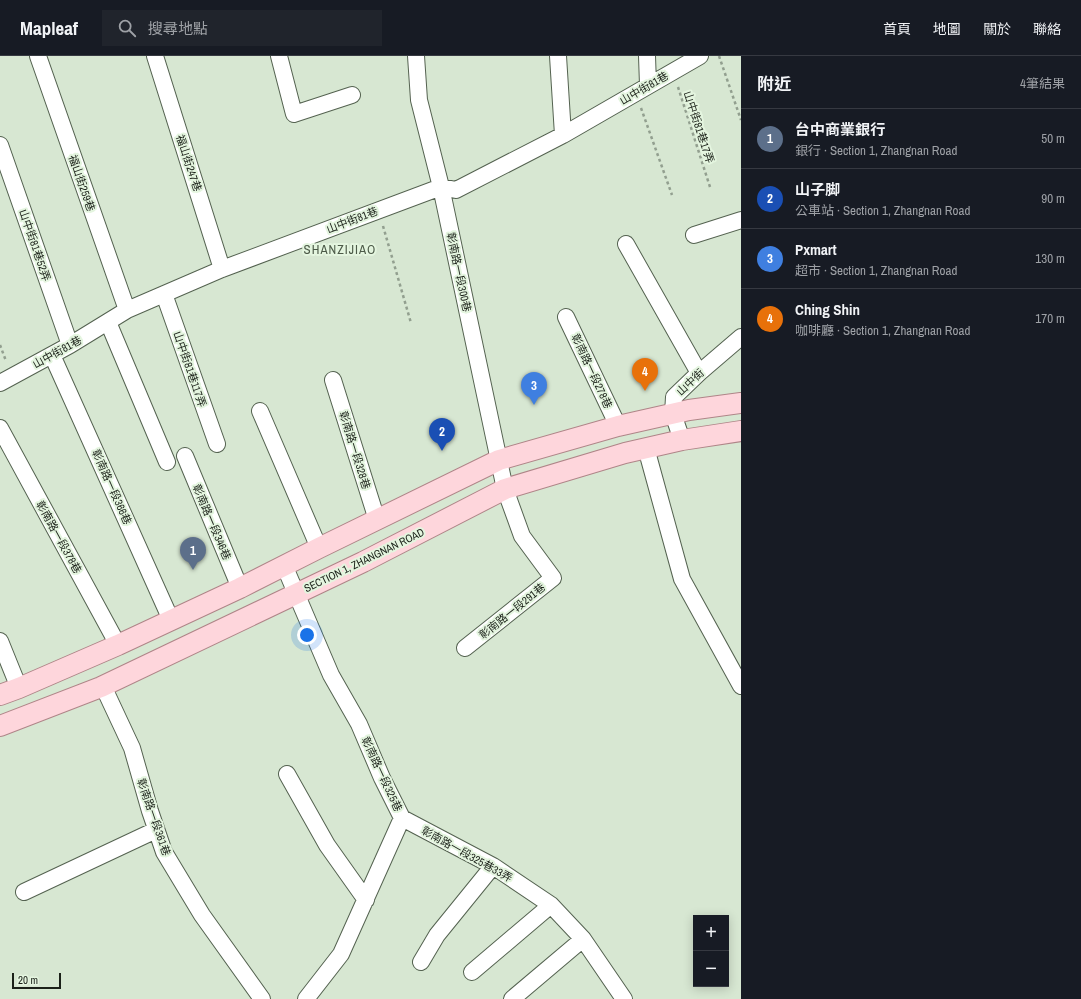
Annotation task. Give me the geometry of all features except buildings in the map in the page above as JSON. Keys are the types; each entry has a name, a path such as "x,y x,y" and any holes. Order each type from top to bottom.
{"main road":[{"path":"0,695 118,645 240,588 499,460 618,426 689,410 741,403"},
{"name":"SECTION 1, ZHANGNAN ROAD","path":"0,726 103,686 363,562 505,489 624,453 682,440 741,431"}],"street":[{"name":"福山街259巷","path":"38,56 127,310"},
{"name":"福山街247巷","path":"155,56 222,269"},
{"path":"279,56 294,114 352,95"},
{"name":"彰南路一段300巷","path":"416,56 418,100 441,187 505,489"},
{"path":"558,56 563,135"},
{"path":"642,89 647,56"},
{"name":"山中街81巷","path":"0,383 70,345 127,310 222,269 441,187 456,190 563,135 700,56"},
{"name":"山中街81巷52弄","path":"0,145 70,345"},
{"path":"694,235 741,220"},
{"path":"626,244 699,373"},
{"name":"山中街81巷117弄","path":"164,294 217,444"},
{"name":"彰南路一段278巷","path":"566,316 618,426"},
{"path":"108,322 166,462"},
{"name":"山中街","path":"682,440 673,414 674,397 699,373 741,337"},
{"name":"彰南路一段366巷","path":"52,355 171,620"},
{"name":"彰南路一段328巷","path":"333,380 377,520"},
{"path":"260,411 319,548"},
{"name":"彰南路一段378巷","path":"0,428 118,645"},
{"path":"646,448 682,579 741,686"},
{"name":"彰南路一段346巷","path":"185,456 240,588"},
{"name":"彰南路一段291巷","path":"465,648 553,578 522,536 505,489"},
{"name":"彰南路一段325巷","path":"284,565 331,675 359,724 382,778 402,818 341,954 306,999"},
{"path":"0,641 19,688"},
{"name":"彰南路一段361巷","path":"103,686 132,748 164,852 202,915 262,999"},
{"path":"287,774 327,845 366,900"},
{"name":"彰南路一段325巷33弄","path":"402,818 493,866 551,905 583,939 624,999"},
{"path":"24,892 156,830"},
{"path":"421,962 437,935 493,866"},
{"path":"472,972 551,905"},
{"path":"512,999 583,939"}],"path":[{"path":"719,56 741,120"},
{"name":"山中街81巷17弄","path":"673,71 710,187"},
{"path":"642,89 672,195"},
{"path":"378,210 411,323"}],"place":[{"name":"Ching Shin","path":"645,391"},
{"name":"Pxmart","path":"534,405"},
{"name":"山子脚","path":"442,451"},
{"name":"台中商業銀行","path":"193,570"}],"district":[{"name":"SHANZIJIAO","path":"340,249"}]}
